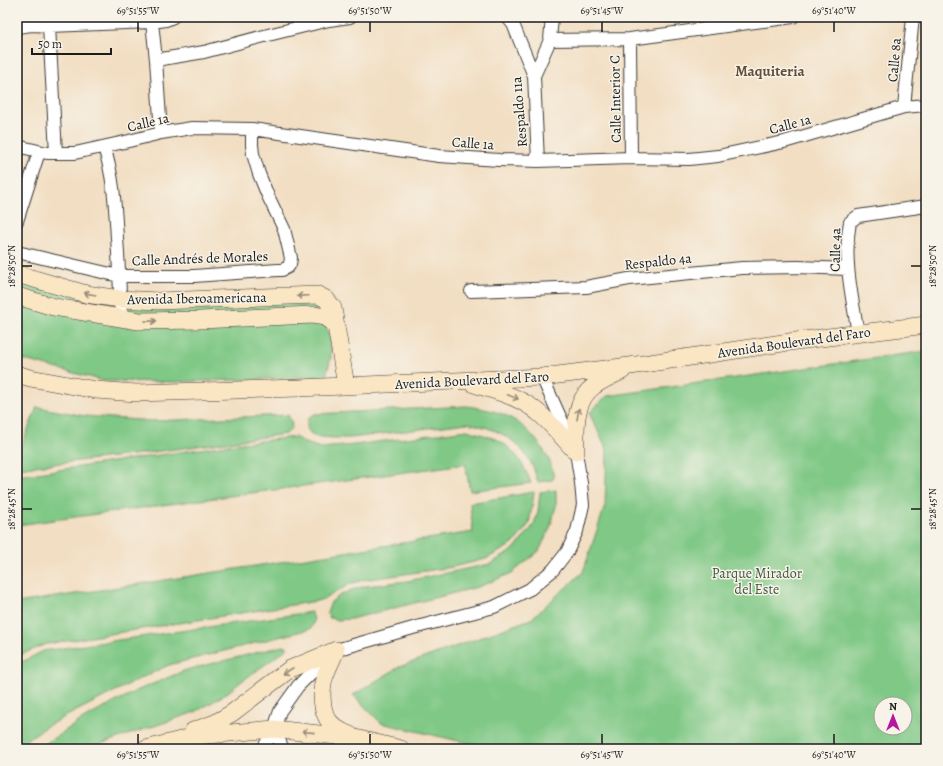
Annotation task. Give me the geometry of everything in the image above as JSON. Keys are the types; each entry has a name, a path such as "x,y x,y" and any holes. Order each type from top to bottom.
{"street":[{"path":"17,27 32,25 49,26 152,22 166,20 173,17"},
{"path":"156,60 204,52 299,27 350,17"},
{"name":"Respaldo 11a","path":"507,17 513,24 534,76 538,162"},
{"path":"534,76 550,40 552,17"},
{"path":"550,40 630,39 793,17"},
{"name":"Calle 8a","path":"904,106 913,17"},
{"path":"17,19 32,25"},
{"path":"152,22 161,133"},
{"path":"49,26 56,153"},
{"name":"Calle Interior C","path":"630,39 631,158"},
{"name":"Calle 1a","path":"17,146 39,152 75,153 161,133 192,128 252,129 439,156 538,162 631,158 689,159 718,156 784,142 904,106 926,105"},
{"name":"Calle Andrés de Morales","path":"17,252 119,276 194,276 282,270 288,267 291,258 284,229 265,189 253,154 252,129"},
{"path":"104,147 114,191 120,318"},
{"path":"17,221 39,152"},
{"name":"Calle 4a","path":"858,333 848,269 848,230 850,222 858,216 926,206"},
{"name":"Respaldo 4a","path":"471,291 586,287 629,279 742,268 798,267 848,269"},
{"name":"Avenida Iberoamericana","path":"17,274 86,294 120,299 158,301 318,295 326,300 333,308 346,386"},
{"name":"Avenida Iberoamericana","path":"17,296 54,307 139,321 313,315 325,317 336,326"},
{"name":"Avenida Boulevard del Faro","path":"17,374 30,378 96,390 136,393 346,386 542,377 630,366 788,342 926,325"},
{"path":"150,748 215,723 232,713 290,669 336,650 494,607 530,589 553,570 567,552 577,531 583,505 576,452 578,410 583,396 593,386 630,366"},
{"path":"542,377 576,452"},
{"path":"462,381 500,392 522,401 540,414 576,452"},
{"path":"263,749 274,728 280,711 298,686 336,650"},
{"path":"336,650 324,676 322,696 326,716 333,726 356,738"},
{"path":"274,728 283,749"},
{"path":"150,748 196,736 274,728 356,738 402,749"}],"green space":[{"path":"17,276 86,296 316,300 318,305 316,312 138,319 17,293"},
{"path":"17,301 54,312 310,321 325,324 331,338 331,357 326,377 172,382 104,381 17,358"},
{"name":"Parque Mirador del Este","path":"926,351 926,749 493,749 381,723 353,695 399,667 531,619 583,572 605,506 607,449 589,413 607,396"},
{"path":"467,406 500,413 522,425 537,441 545,453 551,465 554,478 552,480 538,482 530,462 524,452 515,443 496,431 467,423 351,438 327,438 313,436 307,429 310,416 315,414"},
{"path":"37,407 85,416 152,421 288,415 292,425 286,434 132,455 17,468 17,457"},
{"path":"467,430 500,441 511,449 519,459 531,483 470,491 465,464 17,525 17,476 234,444 295,437 305,443 321,448"},
{"path":"556,490 556,506 550,528 539,551 512,573 478,587 351,619 338,620 330,618 327,613 331,602 351,590 366,586 407,581 490,564 513,550 530,530 534,524 538,512 540,492"},
{"path":"534,492 529,524 513,544 486,559 453,567 363,580 350,584 326,598 317,601 47,644 17,656 17,603 473,532 470,503"},
{"path":"311,612 314,620 310,629 169,665 47,726 17,746 17,666 43,651"},
{"path":"287,646 287,649 227,693 195,712 86,749 37,749 83,719 136,691 186,670"}],"district":[{"name":"Maquiteria","path":"770,71"}]}
